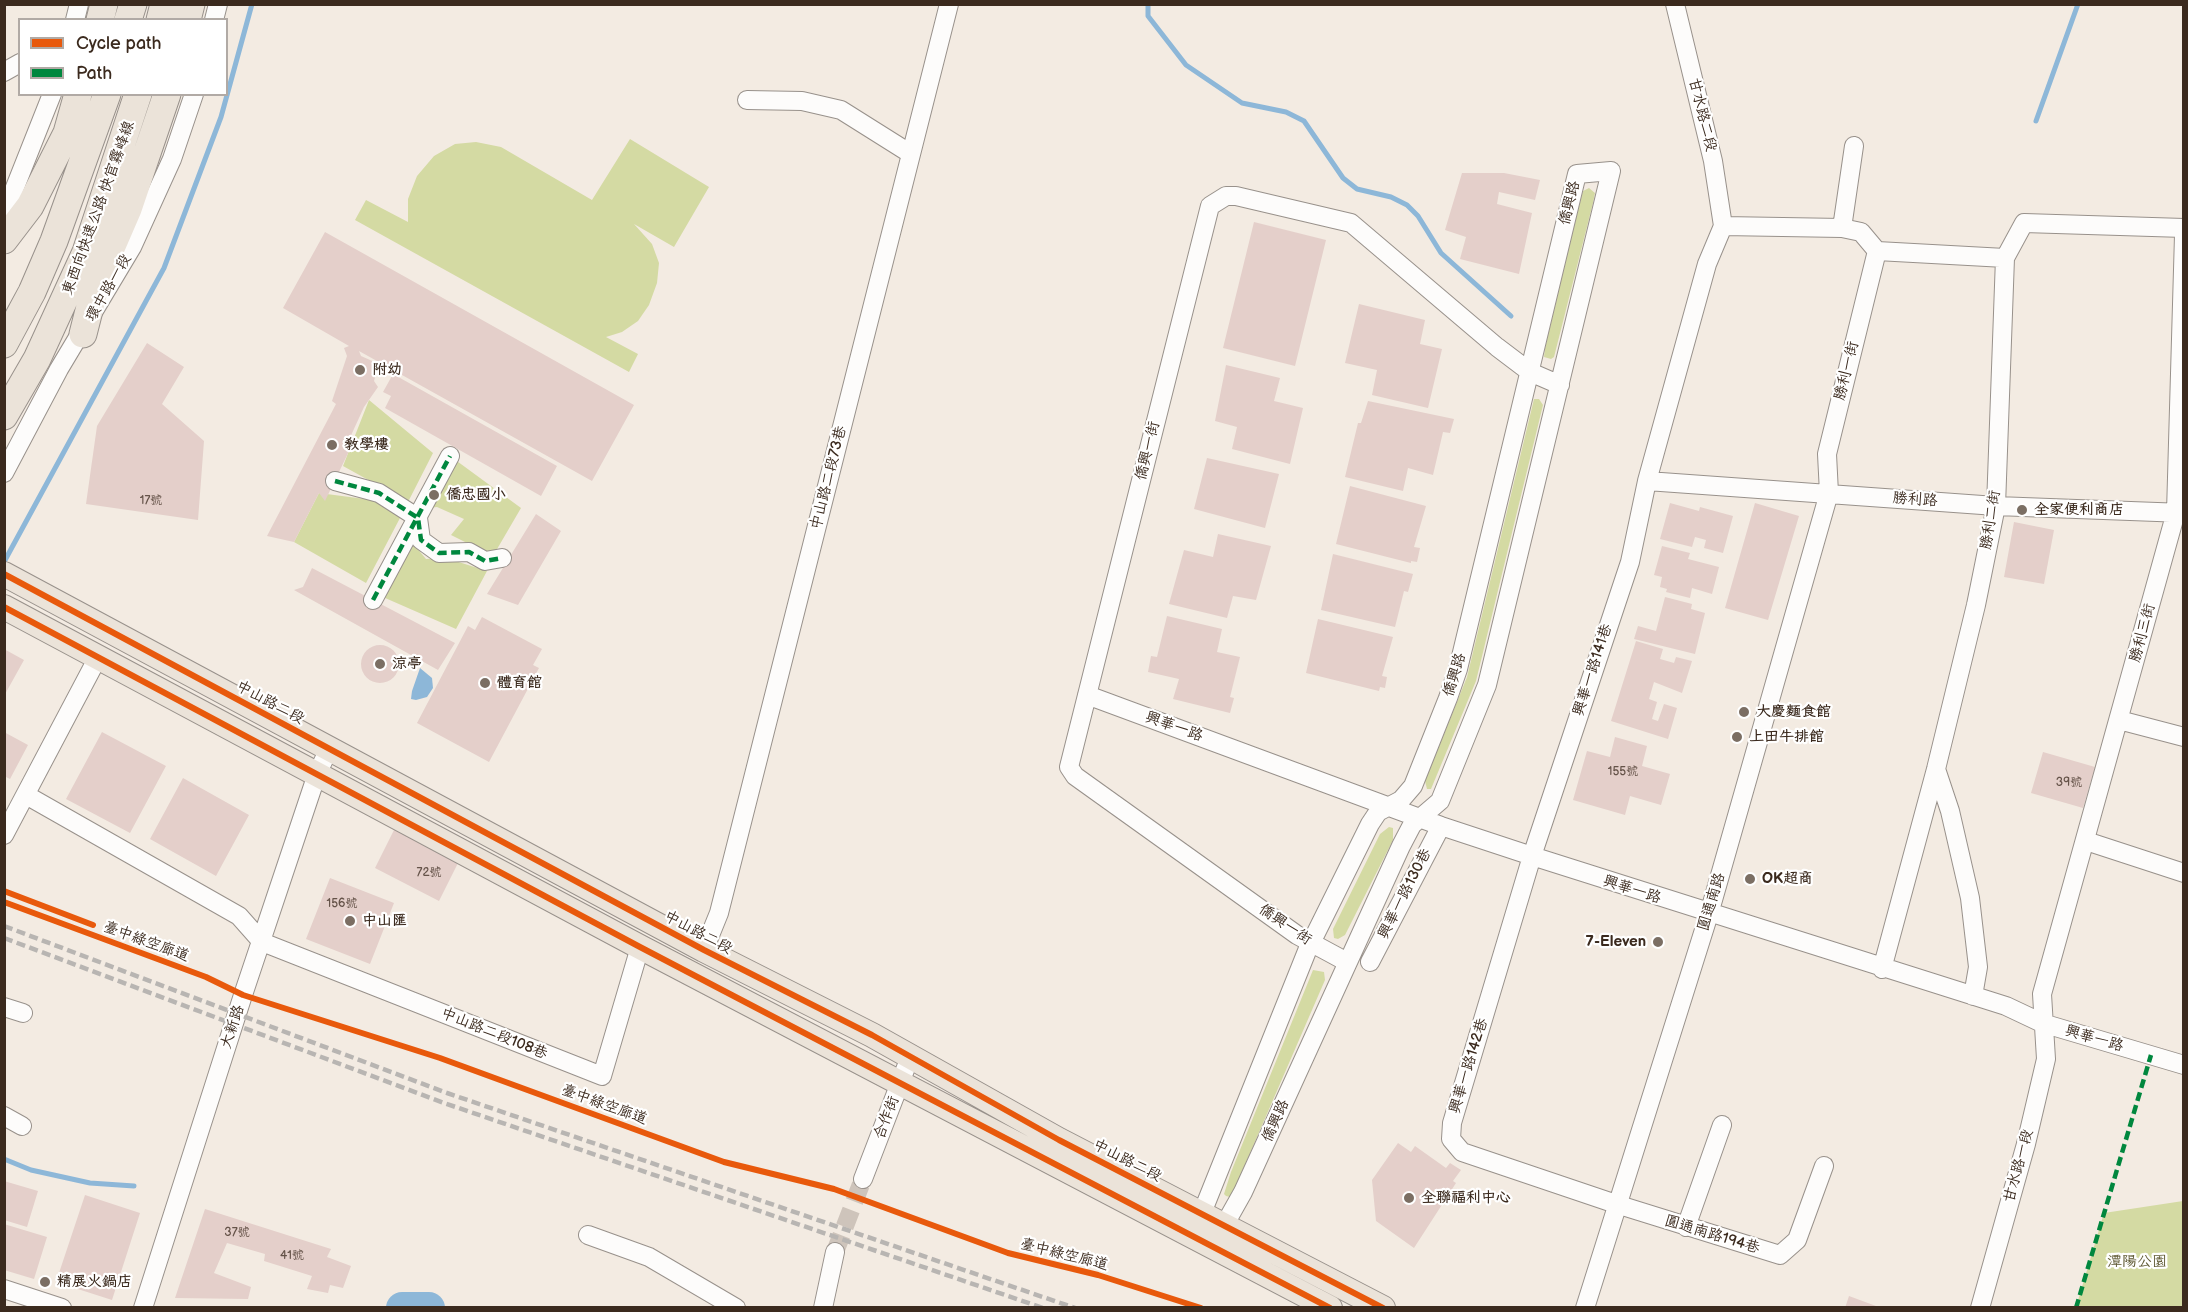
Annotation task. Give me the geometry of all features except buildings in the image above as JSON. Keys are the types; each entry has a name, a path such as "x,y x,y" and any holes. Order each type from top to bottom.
{"highway":[{"path":"4,240 30,206 67,133 77,96"},
{"name":"東西向快速公路 快官霧峰線","path":"4,344 32,292 54,241 106,96"},
{"name":"東西向快速公路 快官霧峰線","path":"4,416 37,359 86,252 137,96"},
{"path":"83,334 96,283 128,209 166,96"}],"main road":[{"name":"中山路二段","path":"4,574 704,950 872,1035 1059,1140 1225,1224 1383,1308"},
{"path":"4,607 97,659 640,947 1330,1308"}],"street":[{"name":"中山路二段73巷","path":"704,950 722,902 949,4"},
{"name":"甘水路二段","path":"1675,4 1713,161 1723,226"},
{"path":"4,72 18,64"},
{"path":"4,215 12,177 51,96"},
{"name":"環中路一段","path":"4,474 59,369 83,334 132,247 172,159 193,96"},
{"path":"747,100 802,101 841,110 911,154"},
{"path":"1842,228 1854,146"},
{"name":"僑興路","path":"1203,1213 1310,943 1370,824 1378,812 1401,800 1413,786 1455,679 1577,174 1611,171 1487,685 1440,801 1412,825 1392,864 1244,1192 1225,1224"},
{"name":"僑興一街","path":"1347,962 1310,943 1075,776 1069,767 1210,206 1216,200 1226,196 1236,196 1351,223 1497,347 1530,372 1560,385"},
{"name":"勝利二街","path":"1882,969 1936,770 1976,605 1996,506 2005,258 2024,223 2184,228"},
{"path":"1723,226 1842,228 1861,232 1877,251 2005,258"},
{"name":"興華一路141巷","path":"1532,856 1630,562 1647,481 1707,264 1723,226"},
{"name":"勝利三街","path":"2042,1023 2043,994 2119,720 2180,513 2184,235"},
{"name":"勝利一街","path":"1829,493 1827,454 1877,251"},
{"path":"373,600 450,456"},
{"path":"335,481 379,493 418,518 421,540 439,553 469,552 485,561 502,558"},
{"name":"勝利路","path":"1647,481 1996,506 2180,513"},
{"name":"圓通南路","path":"1585,1308 1708,914 1829,493"},
{"path":"4,835 97,659"},
{"name":"興華一路","path":"1087,695 1441,826 1708,914 2006,1006 2042,1023 2184,1065"},
{"path":"2119,720 2184,737"},
{"name":"大新路","path":"143,1308 317,774 329,749"},
{"path":"1936,770 1950,811 1970,897 1978,967 1973,996"},
{"path":"26,795 239,916 262,942"},
{"name":"興華一路130巷","path":"1370,962 1441,826"},
{"path":"2086,841 2184,873"},
{"name":"興華一路142巷","path":"1532,856 1452,1123 1451,1139 1462,1152 1616,1204"},
{"name":"中山路二段108巷","path":"262,942 602,1076 640,947"},
{"path":"4,1007 23,1013"},
{"name":"甘水路一段","path":"1980,1308 2026,1144 2046,1059 2042,1023"},
{"name":"合作街","path":"864,1179 910,1058"},
{"path":"4,1116 22,1126"},
{"path":"1686,1227 1722,1125"},
{"name":"圓通南路194巷","path":"1616,1204 1780,1255 1797,1240 1824,1166"},
{"path":"588,1235 649,1257 736,1308"},
{"path":"823,1308 835,1252"},
{"path":"4,1288 62,1308"}],"green space":[{"path":"630,139 709,187 674,247 634,224 652,244 659,263 657,283 649,305 638,321 622,332 606,337 638,354 629,372 355,220 366,200 408,222 408,199 417,176 434,156 455,144 476,142 501,147 592,200"},
{"path":"1589,188 1595,193 1593,203 1554,357 1551,359 1544,357 1545,348 1583,191"},
{"path":"1534,399 1539,399 1543,405 1476,681 1431,789 1427,789 1425,781 1467,677"},
{"path":"369,400 433,453 408,502 343,466"},
{"path":"450,456 521,508 493,556 451,535 464,519 437,507 429,508"},
{"path":"319,493 388,502 400,518 366,583 294,542"},
{"path":"411,541 426,559 446,558 487,571 456,629 376,594"},
{"path":"1389,827 1393,828 1393,840 1345,935 1338,939 1334,938 1333,929 1380,834"},
{"path":"1313,970 1324,972 1325,980 1234,1190 1230,1197 1226,1196 1224,1194 1231,1172"},
{"name":"潭陽公園","path":"2183,1201 2183,1307 2076,1307 2104,1213"}],"water":[{"path":"420,668 432,678 433,688 427,697 411,699 412,691"}],"waterway":[{"path":"228,91 252,4"},
{"path":"1148,4 1148,16 1186,65 1242,103 1286,112 1304,121 1343,178 1357,189 1391,197 1407,205 1418,216 1441,253 1511,316"},
{"path":"2036,121 2078,4"},
{"path":"4,562 164,268 227,96"},
{"path":"4,1159 31,1170 90,1183 134,1186"},
{"path":"402,1308 429,1308"}],"tunnel":[{"path":"835,1252 863,1179"}],"railway":[{"path":"4,926 447,1093 1075,1308"},
{"path":"4,938 444,1103 1043,1308"}],"marked path":[{"path":"373,600 450,456"},
{"path":"335,481 379,493 418,518 421,540 439,553 469,552 485,561 502,558"},
{"path":"2076,1308 2151,1055"}],"cycle path":[{"path":"4,574 704,950 872,1035 1059,1140 1383,1308"},
{"path":"4,607 640,947 1330,1308"},
{"name":"臺中綠空廊道","path":"4,891 93,925"},
{"name":"臺中綠空廊道","path":"4,902 206,977 243,995 440,1058 724,1162 834,1189 1008,1253 1098,1275 1201,1308"}],"place":[{"name":"附幼","path":"360,370"},
{"name":"教學樓","path":"332,445"},
{"name":"僑忠國小","path":"434,495"},
{"name":"全家便利商店","path":"2022,510"},
{"name":"涼亭","path":"380,664"},
{"name":"體育館","path":"485,683"},
{"name":"大慶麵食館","path":"1744,712"},
{"name":"上田牛排館","path":"1737,737"},
{"name":"OK超商","path":"1750,879"},
{"name":"中山匯","path":"350,921"},
{"name":"7-Eleven","path":"1658,942"},
{"name":"全聯福利中心","path":"1409,1198"},
{"name":"精展火鍋店","path":"45,1282"}]}
